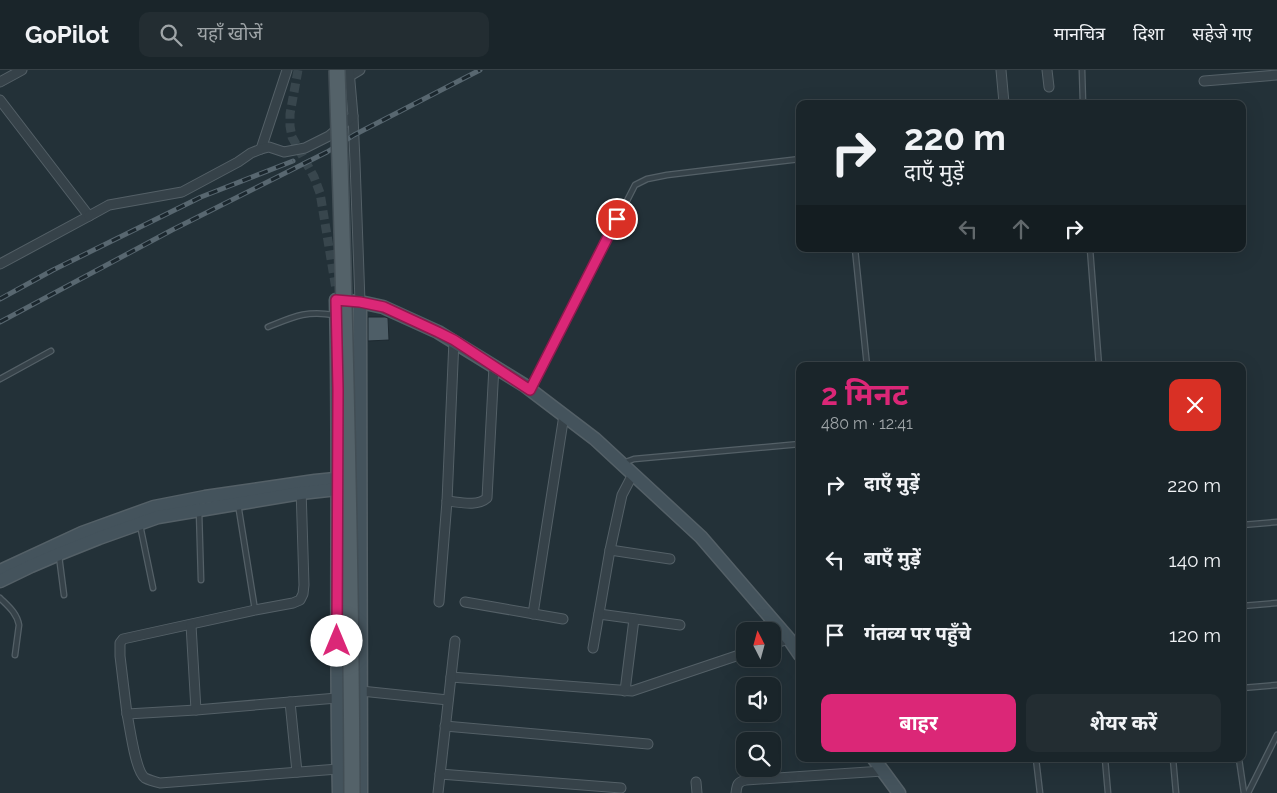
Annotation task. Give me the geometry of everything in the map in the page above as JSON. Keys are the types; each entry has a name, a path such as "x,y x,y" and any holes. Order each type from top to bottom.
{"main road":[{"path":"345,72 342,215 351,621 352,793"}],"street":[{"path":"0,82 22,70"},
{"path":"261,148 287,70"},
{"path":"360,70 345,72 353,116 360,302 361,793"},
{"path":"1001,70 1004,100"},
{"path":"1047,70 1049,87"},
{"path":"1204,81 1277,75"},
{"path":"0,100 89,216"},
{"path":"0,264 109,205 182,192 261,148 269,147 284,152 305,148 329,136 353,116"},
{"path":"339,793 336,295 384,307 454,340 530,390 564,415 595,439 701,537 796,650"},
{"path":"439,602 447,501 454,340"},
{"path":"447,501 474,503 487,498 494,366"},
{"path":"533,614 564,415"},
{"path":"594,648 610,550 622,495 632,474"},
{"path":"0,571 82,533 154,507 205,497 361,481"},
{"path":"0,581 59,554 158,517 237,503 301,488"},
{"path":"301,488 304,585 300,600 123,639 120,643 120,656 127,714 136,763 140,772 144,777 160,783 338,769"},
{"path":"610,550 670,559"},
{"path":"465,602 563,619"},
{"path":"599,614 680,625"},
{"path":"625,691 634,619"},
{"path":"191,625 196,710"},
{"path":"781,641 788,639"},
{"path":"438,793 455,641"},
{"path":"451,677 632,691 736,656"},
{"path":"361,691 448,700"},
{"path":"127,714 337,698"},
{"path":"290,702 297,772"},
{"path":"445,726 648,744"},
{"path":"876,762 899,793"},
{"path":"736,793 739,782 746,780 883,771"},
{"path":"440,774 621,788"},
{"path":"696,782 697,793"},
{"path":"160,783 162,793"}],"lane":[{"path":"1082,70 1083,100"},
{"path":"530,390 635,185 647,179 667,175 796,159"},
{"path":"855,252 867,362"},
{"path":"1090,252 1099,362"},
{"path":"268,327 297,316 314,313 337,316"},
{"path":"0,379 51,351"},
{"path":"622,464 634,459 796,444"},
{"path":"237,503 255,610"},
{"path":"199,509 200,580"},
{"path":"1246,525 1277,522"},
{"path":"140,523 154,588"},
{"path":"59,554 64,595"},
{"path":"0,598 15,613 18,620 15,655"},
{"path":"1246,606 1277,602"},
{"path":"1246,688 1277,685"},
{"path":"1248,793 1277,735"},
{"path":"1036,762 1040,793"},
{"path":"1105,762 1108,793"},
{"path":"1173,762 1176,793"},
{"path":"1239,762 1244,793"}],"building":[{"path":"368,317 388,318 389,340 368,341"}],"tunnel":[{"path":"298,70 290,114 290,126 292,137 314,177 320,193 336,289"}],"railway":[{"path":"0,322 172,230 327,152 354,135 480,70"},
{"path":"0,299 53,270 201,197 293,161"}],"route":[{"path":"337,641 338,389 336,300 384,307 438,332 454,340 530,390 617,219"}]}
